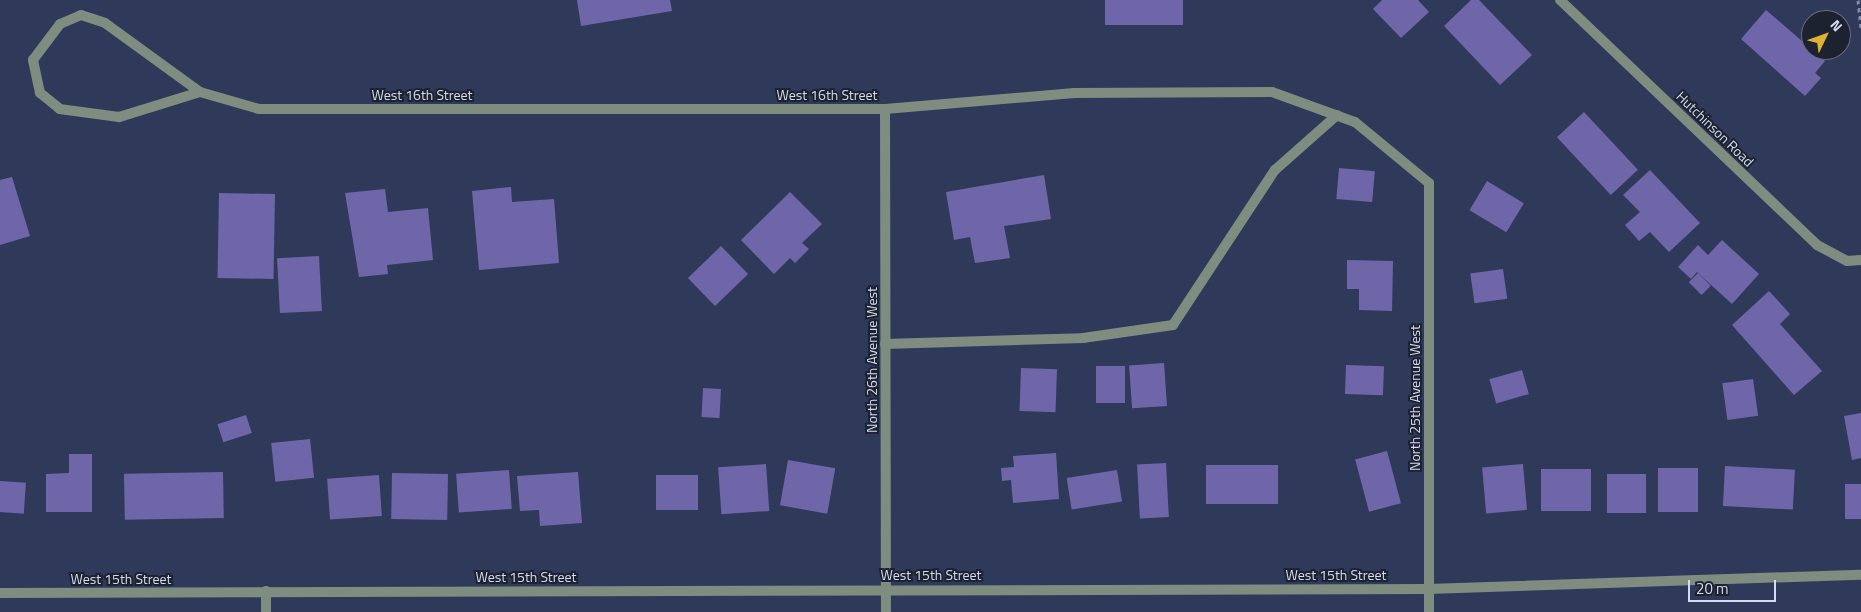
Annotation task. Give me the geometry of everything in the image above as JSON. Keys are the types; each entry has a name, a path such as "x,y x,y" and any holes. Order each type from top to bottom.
{"street":[{"name":"Hutchinson Road","path":"1560,0 1817,245 1847,261 1861,260"},
{"name":"West 16th Street","path":"200,92 119,117 60,108 40,93 33,60 60,24 81,15 105,23 200,92 259,109 885,108 1074,93 1272,92 1354,122 1429,183"},
{"name":"North 26th Avenue West","path":"885,108 886,612"},
{"path":"885,344 1083,338 1173,325 1275,170 1337,116"},
{"name":"North 25th Avenue West","path":"1429,183 1429,612"},
{"name":"West 15th Street","path":"0,593 886,589 1428,589 1861,575"},
{"path":"266,592 266,612"}],"path":[{"path":"1858,0 1861,30"}],"building":[{"path":"577,0 670,0 672,11 581,26"},
{"path":"1105,0 1183,0 1183,25 1105,25"},
{"path":"1382,0 1418,0 1429,12 1401,38 1373,9"},
{"path":"1471,0 1479,0 1532,55 1500,85 1444,26"},
{"path":"1766,10 1801,40 1801,60 1825,61 1815,73 1821,78 1805,96 1741,39"},
{"path":"1584,112 1638,170 1611,195 1557,137"},
{"path":"1339,168 1375,171 1372,202 1336,199"},
{"path":"1650,170 1700,223 1669,252 1650,232 1639,241 1625,225 1640,212 1623,195"},
{"path":"1044,175 1051,219 1004,226 1010,258 975,263 970,237 954,240 946,192"},
{"path":"12,177 30,236 0,245 0,180"},
{"path":"1487,181 1524,203 1506,232 1469,210"},
{"path":"511,187 512,202 554,199 559,263 479,270 472,191"},
{"path":"385,189 388,212 428,208 433,260 387,265 388,274 359,277 345,193"},
{"path":"790,192 822,224 802,243 809,249 795,263 790,258 774,274 741,240"},
{"path":"219,193 275,194 274,279 218,278"},
{"path":"1722,240 1759,274 1732,304 1697,272 1691,279 1678,267 1698,245 1708,255"},
{"path":"721,246 748,274 715,306 688,278"},
{"path":"319,256 322,311 280,313 277,258"},
{"path":"1347,260 1393,261 1392,311 1359,310 1359,289 1347,289"},
{"path":"1503,269 1507,299 1474,303 1470,274"},
{"path":"1698,273 1711,286 1702,295 1689,282"},
{"path":"1769,291 1790,314 1780,324 1822,371 1794,395 1732,325"},
{"path":"1164,363 1167,406 1132,408 1129,365"},
{"path":"1346,365 1384,366 1383,395 1345,394"},
{"path":"1096,366 1125,366 1125,403 1096,403"},
{"path":"1021,368 1057,369 1055,412 1019,411"},
{"path":"1522,370 1529,394 1496,403 1489,379"},
{"path":"1753,379 1758,416 1727,420 1722,383"},
{"path":"703,388 721,389 719,418 701,417"},
{"path":"1861,413 1861,458 1852,460 1844,416"},
{"path":"246,415 252,433 223,442 217,424"},
{"path":"310,439 314,478 275,482 271,443"},
{"path":"1387,451 1401,503 1369,512 1355,460"},
{"path":"1056,453 1059,499 1013,503 1011,480 1002,481 1001,468 1014,467 1013,456"},
{"path":"69,454 92,454 92,512 46,512 46,474 69,473"},
{"path":"788,460 835,468 827,514 780,505"},
{"path":"1166,463 1169,517 1140,518 1137,465"},
{"path":"766,464 769,511 721,514 718,467"},
{"path":"1523,464 1527,510 1486,513 1482,468"},
{"path":"1206,465 1278,465 1278,504 1206,504"},
{"path":"1725,466 1795,470 1793,510 1723,506"},
{"path":"1658,468 1698,468 1698,512 1658,512"},
{"path":"1541,469 1591,469 1591,511 1541,511"},
{"path":"509,470 512,509 459,513 456,474"},
{"path":"1117,470 1122,502 1072,510 1067,478"},
{"path":"223,472 224,518 125,520 124,474"},
{"path":"578,472 582,523 540,526 539,510 520,511 517,476"},
{"path":"392,473 448,474 447,520 391,519"},
{"path":"1607,474 1646,474 1646,513 1607,513"},
{"path":"379,475 382,516 330,520 327,479"},
{"path":"656,475 698,475 698,510 656,510"},
{"path":"0,481 26,483 24,514 0,512"},
{"path":"1845,484 1861,484 1861,519 1845,519"}]}
